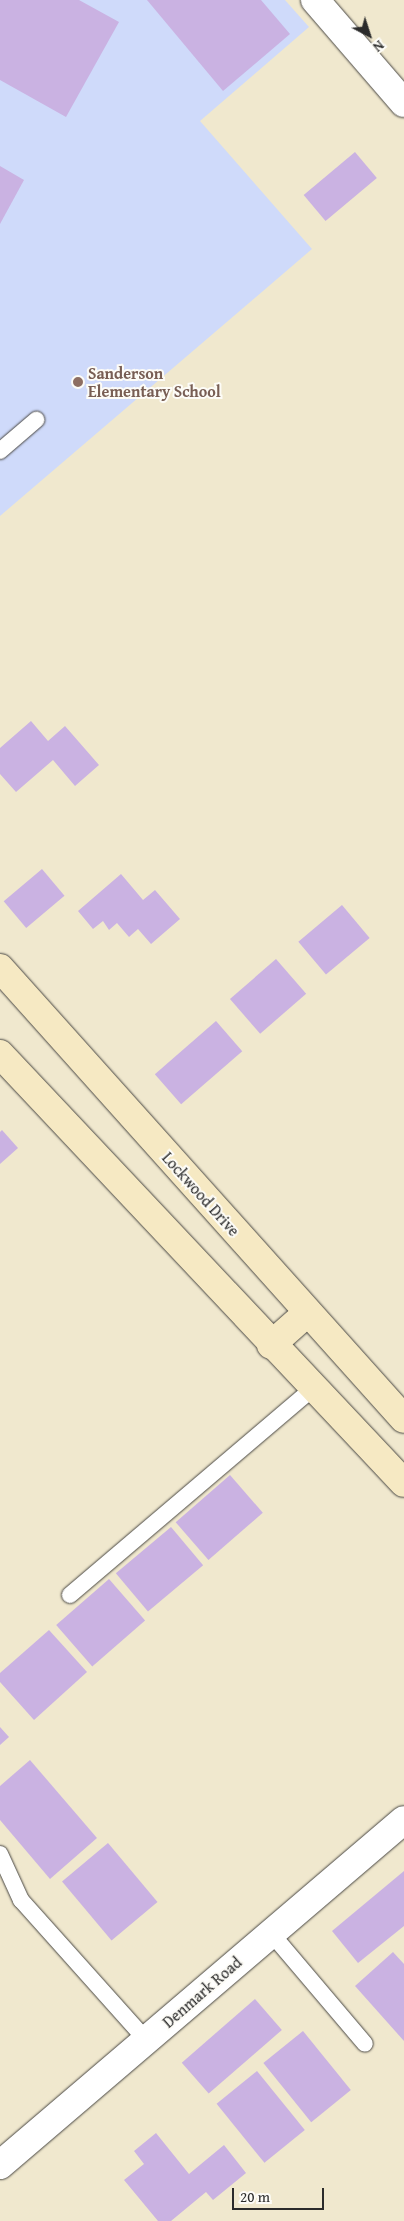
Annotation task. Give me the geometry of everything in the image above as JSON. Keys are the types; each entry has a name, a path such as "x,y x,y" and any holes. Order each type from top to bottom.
{"main road":[{"name":"Lockwood Drive","path":"0,968 307,1313 404,1418"},
{"path":"0,1054 271,1345 404,1484"},
{"path":"271,1345 307,1313"}],"street":[{"path":"315,0 404,103"},
{"name":"Denmark Road","path":"0,2165 404,1820"}],"lane":[{"path":"0,451 36,420"},
{"path":"70,1595 313,1388"},
{"path":"0,1854 21,1900 146,2040"},
{"path":"271,1933 365,2044"}],"shaded area":[{"name":"Sanderson Elementary School","path":"0,0 285,0 309,27 200,121 312,249 0,516"}],"building":[{"path":"0,0 79,0 119,22 66,117 0,80"},
{"path":"147,0 261,0 290,34 223,91"},
{"path":"355,152 377,178 326,221 304,195"},
{"path":"0,166 24,180 0,224"},
{"path":"31,721 48,741 65,726 99,765 75,786 53,760 16,792 0,774 0,748"},
{"path":"42,869 64,896 26,928 4,901"},
{"path":"121,874 143,900 155,890 180,919 151,944 138,929 129,937 117,923 109,930 103,921 93,929 78,911"},
{"path":"342,905 370,938 326,975 298,942"},
{"path":"276,959 306,994 260,1034 230,999"},
{"path":"216,1021 242,1051 181,1104 155,1074"},
{"path":"2,1130 18,1148 0,1164 0,1132"},
{"path":"230,1475 263,1513 208,1560 176,1522"},
{"path":"171,1527 203,1565 148,1612 116,1573"},
{"path":"109,1579 145,1621 92,1666 56,1625"},
{"path":"49,1630 87,1672 34,1720 0,1682 0,1673"},
{"path":"0,1727 9,1737 0,1745"},
{"path":"30,1760 97,1838 50,1879 0,1820 0,1786"},
{"path":"108,1843 157,1902 112,1941 62,1882"},
{"path":"404,1871 404,1926 358,1963 332,1931"},
{"path":"393,1952 404,1964 404,2041 355,1986"},
{"path":"255,1999 282,2030 209,2094 182,2063"},
{"path":"303,2031 351,2090 311,2122 263,2063"},
{"path":"257,2071 305,2130 264,2163 217,2104"},
{"path":"156,2133 189,2174 224,2145 246,2173 213,2200 206,2192 171,2221 158,2221 124,2180 144,2164 134,2151"}],"place":[{"name":"Sanderson Elementary School","path":"78,382"}]}
